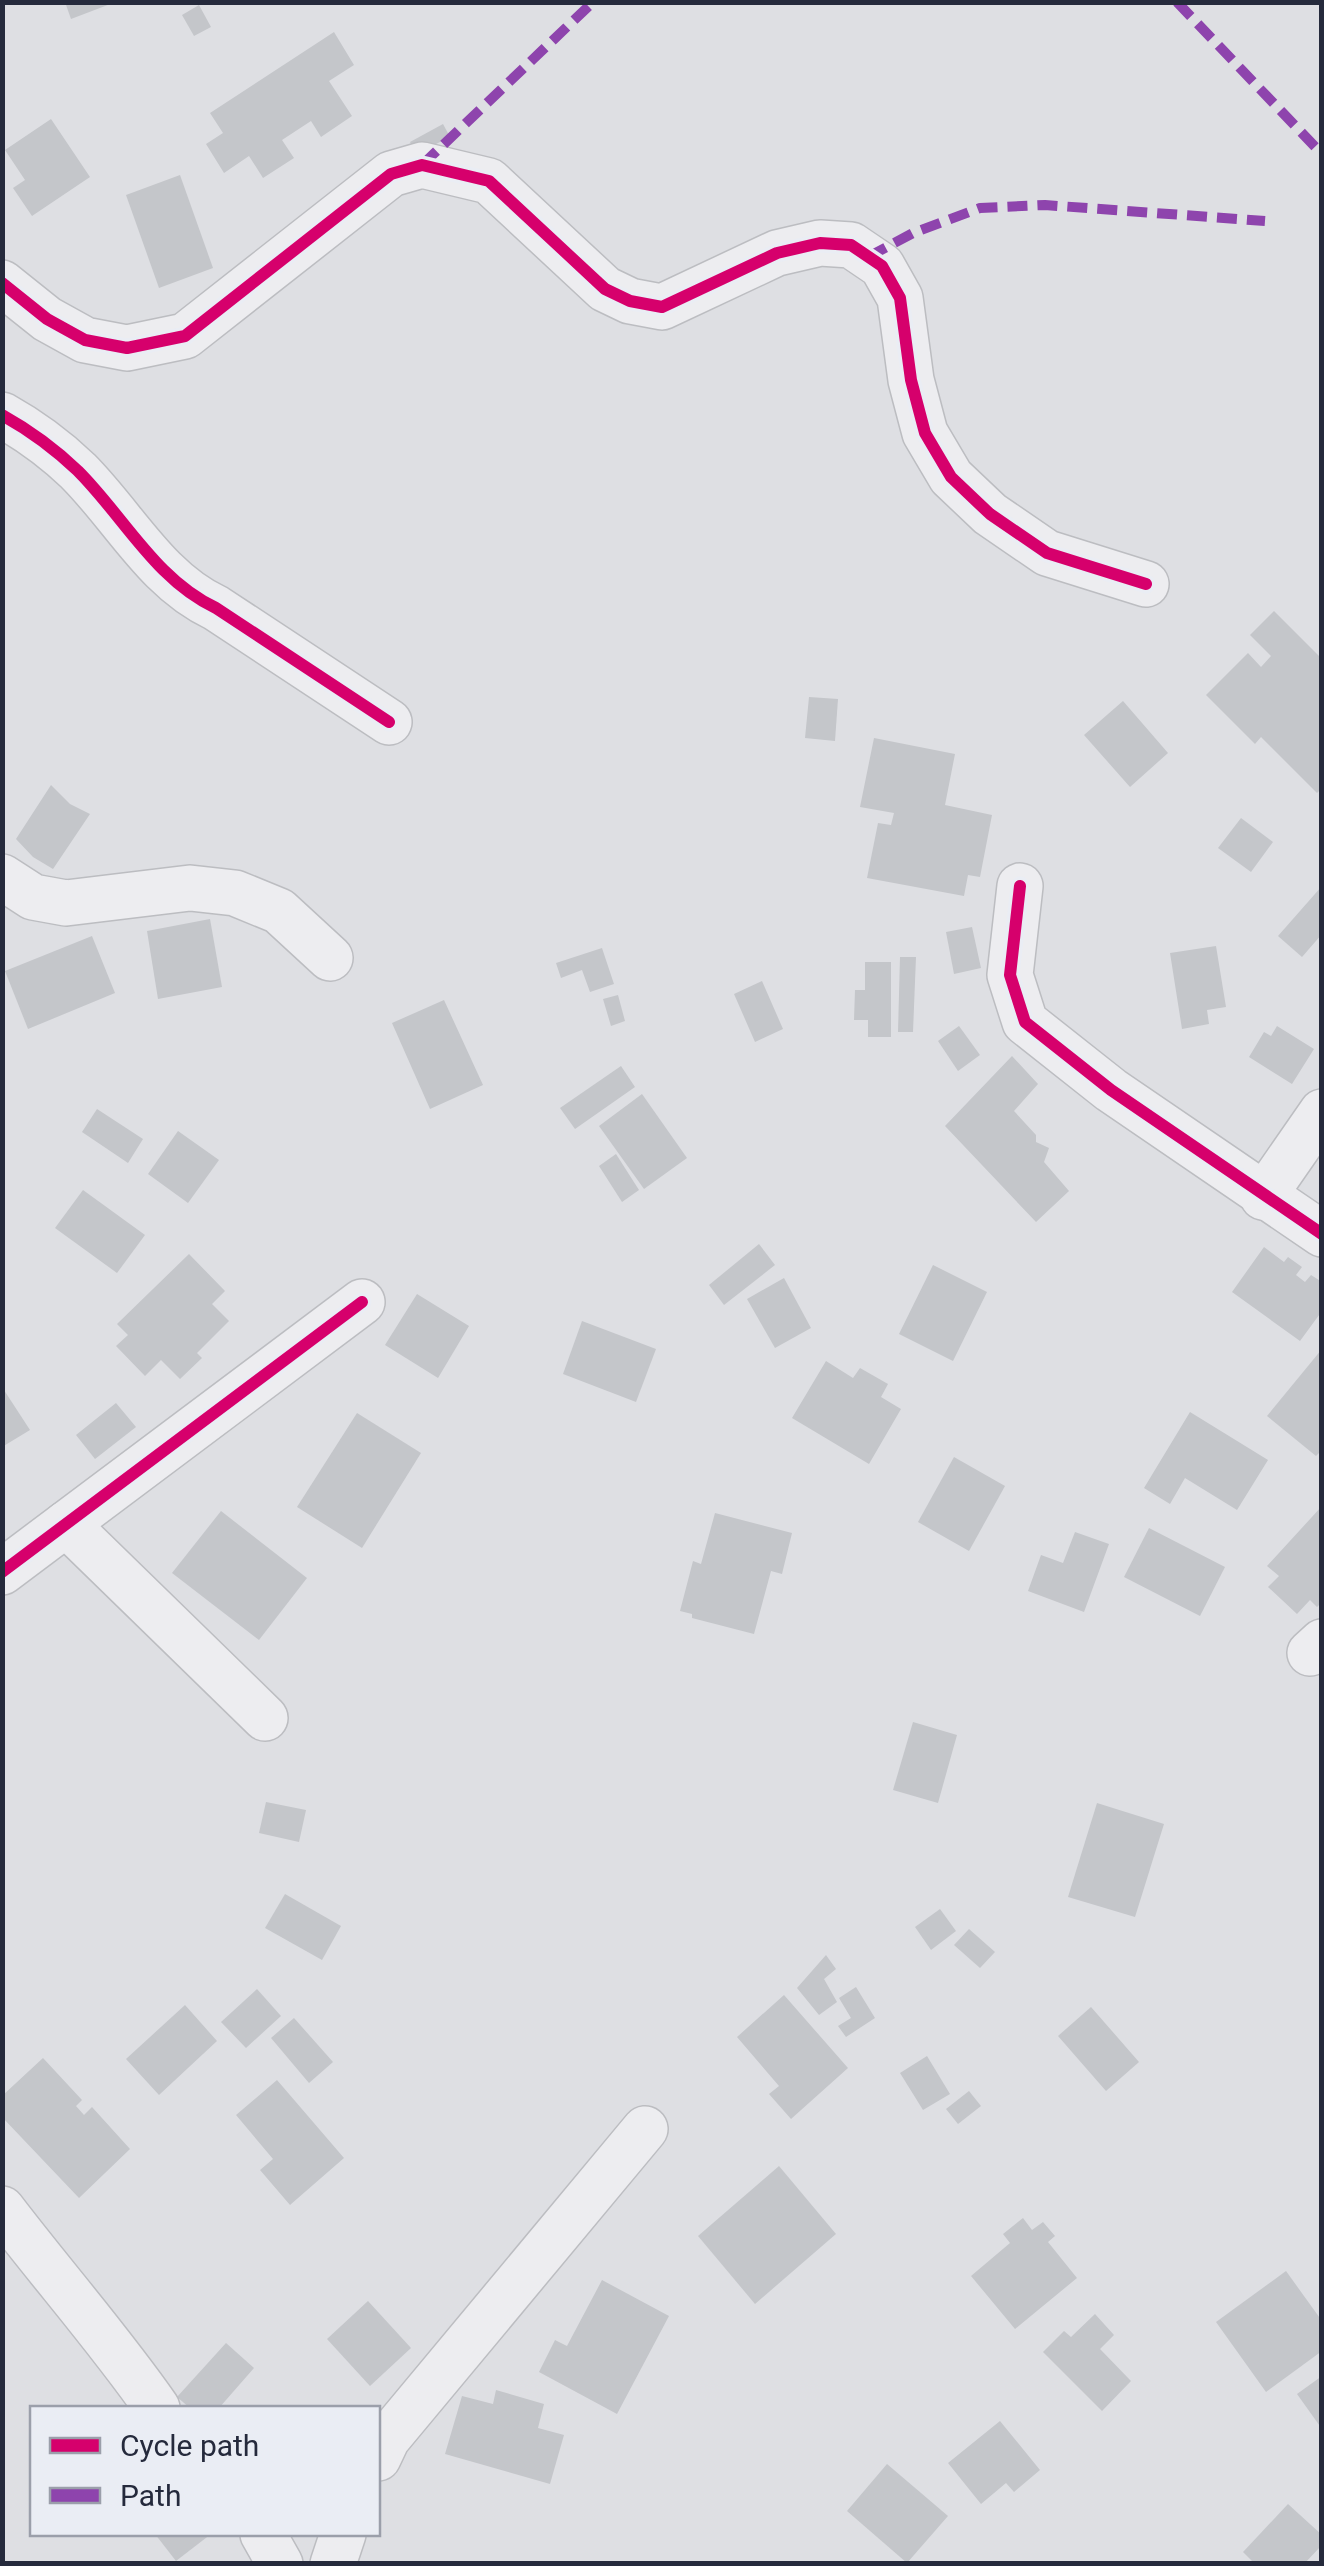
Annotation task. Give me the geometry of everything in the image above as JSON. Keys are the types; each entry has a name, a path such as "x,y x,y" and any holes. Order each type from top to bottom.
{"street":[{"path":"2,283 46,319 85,340 127,348 185,336 391,174 422,165 489,182 605,289 630,301 662,307 777,252 820,243 851,244 882,266 900,298 910,380 926,433 951,477 990,514 1046,553 1146,584"},
{"path":"2,414 77,471 190,596 216,608 389,722"},
{"path":"2,877 33,897 66,903 190,888 235,893 278,910 330,958"},
{"path":"1020,886 1010,975 1025,1022 1111,1090 1322,1234"},
{"path":"1264,1197 1322,1112"},
{"path":"2,1572 362,1302"},
{"path":"66,1524 266,1718"},
{"path":"380,2454 387,2439 645,2130"},
{"path":"2,2209 56,2281 126,2363 156,2406"},
{"path":"264,2536 280,2564"},
{"path":"332,2564 342,2536"}],"building":[{"path":"65,2 113,2 113,3 71,19"},
{"path":"199,5 211,27 194,36 182,15"},
{"path":"334,32 354,65 329,81 352,116 321,137 311,121 282,140 294,158 263,178 249,156 224,173 206,144 223,133 210,113"},
{"path":"51,119 90,177 32,216 13,188 25,180 5,150"},
{"path":"443,124 450,137 416,154 410,142"},
{"path":"180,175 213,268 159,288 126,195"},
{"path":"1274,611 1322,659 1322,788 1317,793 1261,737 1255,744 1206,695 1248,653 1261,667 1271,656 1250,635"},
{"path":"809,697 838,699 835,741 805,738"},
{"path":"1123,701 1168,753 1130,787 1084,735"},
{"path":"874,738 955,754 945,805 992,815 980,877 968,875 964,896 867,878 878,823 891,825 894,813 860,807"},
{"path":"51,785 70,804 90,814 53,869 33,857 16,839"},
{"path":"1241,818 1273,842 1251,872 1218,848"},
{"path":"1322,886 1322,934 1302,957 1278,936"},
{"path":"210,919 222,987 158,999 147,931"},
{"path":"972,927 981,968 954,974 946,932"},
{"path":"92,936 115,993 28,1029 5,971"},
{"path":"1216,946 1226,1007 1207,1010 1209,1024 1182,1029 1170,953"},
{"path":"602,948 614,984 590,992 582,970 561,978 556,963"},
{"path":"900,957 916,957 913,1032 898,1032"},
{"path":"865,962 891,962 891,1037 868,1037 868,1020 854,1020 855,990 865,990"},
{"path":"762,981 783,1029 755,1042 734,994"},
{"path":"618,995 625,1021 611,1026 603,999"},
{"path":"444,1000 483,1085 430,1109 392,1023"},
{"path":"959,1026 980,1055 958,1071 938,1041"},
{"path":"1277,1026 1314,1049 1292,1084 1249,1057 1264,1032 1271,1036"},
{"path":"1012,1056 1038,1084 1014,1111 1036,1135 1036,1142 1049,1148 1044,1162 1069,1191 1036,1222 945,1126"},
{"path":"621,1066 635,1087 575,1129 560,1108"},
{"path":"642,1094 687,1158 644,1189 599,1126"},
{"path":"97,1109 143,1139 128,1163 82,1132"},
{"path":"178,1131 219,1160 188,1203 148,1174"},
{"path":"616,1154 639,1190 622,1202 599,1166"},
{"path":"83,1190 145,1235 117,1273 55,1228"},
{"path":"759,1244 775,1265 724,1305 709,1285"},
{"path":"1264,1247 1284,1262 1288,1257 1302,1267 1296,1275 1305,1282 1311,1275 1322,1282 1322,1311 1300,1341 1232,1292"},
{"path":"189,1254 225,1291 212,1304 229,1321 197,1353 202,1358 180,1379 161,1360 145,1376 116,1346 128,1335 117,1324"},
{"path":"933,1265 987,1292 953,1361 899,1334"},
{"path":"784,1278 811,1328 775,1348 747,1299"},
{"path":"417,1294 469,1326 438,1378 385,1345"},
{"path":"582,1321 656,1349 636,1402 563,1374"},
{"path":"1322,1349 1322,1450 1316,1456 1267,1416"},
{"path":"826,1361 853,1378 860,1368 888,1384 881,1397 901,1409 869,1464 792,1418"},
{"path":"2,1387 30,1430 2,1447"},
{"path":"116,1403 136,1427 95,1459 76,1435"},
{"path":"1190,1412 1268,1460 1237,1510 1185,1478 1170,1504 1144,1488"},
{"path":"357,1413 421,1453 362,1548 297,1507"},
{"path":"954,1457 1005,1486 969,1551 918,1522"},
{"path":"1322,1506 1322,1602 1317,1607 1310,1600 1297,1614 1268,1587 1279,1576 1267,1566"},
{"path":"221,1511 307,1578 259,1640 172,1573"},
{"path":"715,1513 792,1533 782,1574 771,1571 754,1634 692,1618 692,1614 680,1611 693,1561 701,1564"},
{"path":"1149,1528 1225,1567 1200,1616 1124,1577"},
{"path":"1075,1532 1109,1544 1084,1612 1028,1591 1041,1555 1063,1563"},
{"path":"913,1722 957,1735 938,1803 893,1790"},
{"path":"266,1802 306,1810 299,1842 259,1833"},
{"path":"1097,1803 1164,1824 1135,1917 1068,1897"},
{"path":"285,1894 341,1926 322,1960 265,1928"},
{"path":"940,1909 956,1931 931,1950 915,1927"},
{"path":"969,1929 995,1952 980,1968 954,1945"},
{"path":"826,1955 836,1969 824,1979 837,2002 819,2015 797,1988"},
{"path":"856,1987 875,2018 846,2037 838,2026 851,2018 839,1998"},
{"path":"257,1989 281,2016 246,2048 221,2022"},
{"path":"784,1995 848,2068 791,2119 769,2094 779,2086 737,2037"},
{"path":"185,2005 217,2041 159,2095 126,2059"},
{"path":"1091,2007 1139,2062 1106,2091 1058,2036"},
{"path":"294,2018 333,2062 309,2083 271,2038"},
{"path":"927,2056 950,2094 923,2110 900,2073"},
{"path":"43,2058 82,2100 76,2106 84,2115 92,2107 130,2149 79,2198 2,2117 2,2096"},
{"path":"277,2080 344,2158 290,2205 260,2170 273,2159 236,2115"},
{"path":"969,2091 981,2106 958,2124 946,2109"},
{"path":"779,2166 836,2234 755,2304 698,2236"},
{"path":"1023,2218 1032,2230 1043,2222 1055,2236 1048,2242 1077,2278 1015,2329 971,2276 1010,2243 1003,2234"},
{"path":"1286,2271 1322,2321 1322,2351 1266,2392 1216,2322"},
{"path":"602,2280 669,2316 617,2414 539,2372 555,2340 567,2346"},
{"path":"368,2301 411,2348 370,2386 327,2339"},
{"path":"1095,2314 1114,2335 1100,2349 1131,2381 1102,2411 1043,2352 1064,2331 1071,2337"},
{"path":"226,2343 254,2368 221,2406 188,2406 177,2397"},
{"path":"1322,2376 1322,2429 1297,2394"},
{"path":"496,2390 544,2404 538,2428 564,2435 550,2484 445,2454 462,2396 493,2404"},
{"path":"1000,2421 1040,2470 1014,2492 1006,2483 981,2504 948,2463"},
{"path":"887,2464 948,2516 907,2563 847,2511"},
{"path":"1288,2504 1322,2535 1322,2545 1304,2564 1255,2564 1243,2552"},
{"path":"157,2536 208,2536 176,2561"}],"marked path":[{"path":"422,165 593,2"},
{"path":"1177,2 1322,154"},
{"path":"868,257 913,233 980,208 1045,205 1265,221"}],"cycle path":[{"path":"2,283 47,319 85,340 127,348 185,336 391,174 422,165 489,181 605,289 630,301 662,307 777,253 820,243 851,245 882,266 900,298 911,380 925,433 951,477 990,514 1047,553 1146,584"},
{"path":"2,415 41,440 78,471 176,581 389,722"},
{"path":"1020,886 1010,975 1025,1022 1111,1090 1322,1234"},
{"path":"2,1572 362,1302"}]}
